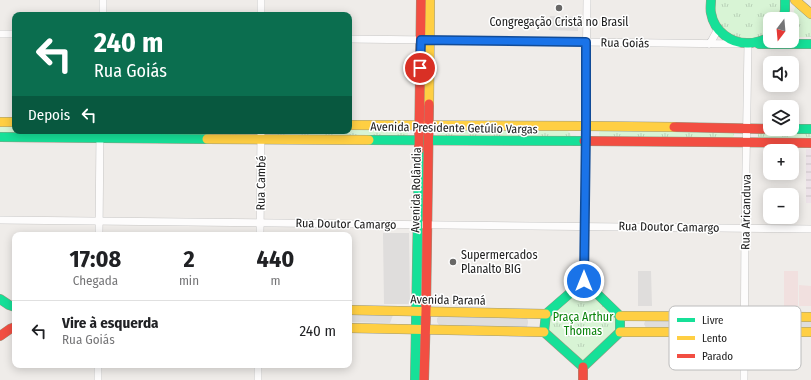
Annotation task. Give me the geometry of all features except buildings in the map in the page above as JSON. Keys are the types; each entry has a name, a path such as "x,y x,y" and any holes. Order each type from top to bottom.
{"street":[{"path":"103,0 103,12"},
{"path":"261,12 262,0"},
{"name":"Avenida Rolândia","path":"420,0 425,40 429,126 424,380"},
{"name":"Avenida Rolândia","path":"415,380 418,126 430,0"},
{"path":"587,0 584,281 620,316 669,316"},
{"path":"711,0 710,10 714,24 728,39 748,44 811,44"},
{"path":"785,0 785,12"},
{"path":"795,0 811,14"},
{"path":"709,44 718,29"},
{"path":"0,34 12,34"},
{"name":"Rua Goiás","path":"352,39 748,44"},
{"path":"748,44 763,41"},
{"name":"Rua Aricanduva","path":"745,306 748,44"},
{"path":"0,122 12,122"},
{"name":"Avenida Presidente Getúlio Vargas","path":"352,125 586,126 763,129"},
{"path":"799,129 811,129"},
{"path":"99,232 100,134"},
{"name":"Avenida Presidente Getúlio Vargas","path":"0,137 100,134 261,135 418,140 811,143"},
{"name":"Rua Cambé","path":"260,232 261,135"},
{"name":"Rua Doutor Camargo","path":"0,220 811,229"},
{"path":"544,332 546,314 584,281"},
{"path":"0,298 12,306"},
{"name":"Avenida Paraná","path":"352,310 546,314"},
{"path":"620,316 620,332"},
{"path":"640,316 637,318 635,326 641,332"},
{"path":"801,317 811,317"},
{"path":"0,336 12,328"},
{"path":"352,328 544,332 583,367"},
{"path":"583,380 583,367 620,332 669,332"},
{"path":"98,368 98,380"},
{"path":"258,368 258,380"},
{"name":"Rua Aricanduva","path":"744,370 744,380"}],"shaded area":[{"path":"550,16 578,17 578,31 549,30"},
{"path":"806,149 811,149 811,203 806,203"},
{"path":"383,233 409,233 410,304 384,304"},
{"path":"638,271 651,271 652,306 638,306"},
{"path":"784,271 798,271 798,306 784,306"},
{"path":"799,285 811,286 811,306 799,306"},
{"path":"352,315 393,315 390,323 352,322"},
{"path":"440,316 527,318 528,323 527,327 439,325 437,318"},
{"path":"646,319 669,319 669,328 646,328 644,324"},
{"path":"811,319 811,328 801,328 801,320"}],"green space":[{"path":"714,0 782,0 781,12 763,12 763,36 751,41 727,34 716,20"},
{"path":"796,6 811,19 811,37 799,37 799,12 794,12"},
{"path":"0,126 12,126 12,133 0,133"},
{"path":"352,129 406,130 408,132 406,137 271,134 352,134"},
{"path":"438,130 568,131 571,136 568,138 439,136 437,135"},
{"path":"601,130 734,133 734,136 731,138 600,137 599,133"},
{"path":"759,132 763,132 763,136 799,136 799,133 811,133 811,139 760,138 758,137"},
{"path":"110,134 249,134 246,136"},
{"name":"Praça Arthur Thomas","path":"584,281 620,316 620,332 583,367 544,332 546,314"}],"traffic: fast":[{"path":"711,0 713,19 724,35 730,39 742,43 757,42 763,40"},
{"path":"785,0 785,12"},
{"path":"759,44 811,44"},
{"path":"799,129 811,129"},
{"path":"0,137 207,139"},
{"path":"369,140 584,141"},
{"path":"415,380 419,150"},
{"path":"584,281 620,316 620,332 583,367 544,332 546,314 584,281"},
{"path":"0,299 12,306"}],"traffic: slow":[{"path":"429,104 430,0"},
{"path":"795,0 811,14"},
{"path":"0,122 12,122"},
{"path":"352,125 674,127"},
{"path":"207,139 369,140"},
{"path":"352,310 546,314"},
{"path":"620,316 669,316"},
{"path":"801,317 811,317"},
{"path":"352,328 544,332"},
{"path":"620,332 669,332"},
{"path":"801,332 811,332"}],"traffic: jam":[{"path":"419,150 421,0"},
{"path":"424,380 429,104"},
{"path":"674,127 763,129"},
{"path":"584,141 811,143"},
{"path":"0,336 12,328"},
{"path":"583,367 583,380"}],"place":[{"name":"Congregação Cristã no Brasil","path":"559,8"},
{"name":"Supermercados Planalto BIG","path":"453,262"}],"route":[{"path":"420,68 421,40 586,42 584,281"}]}
